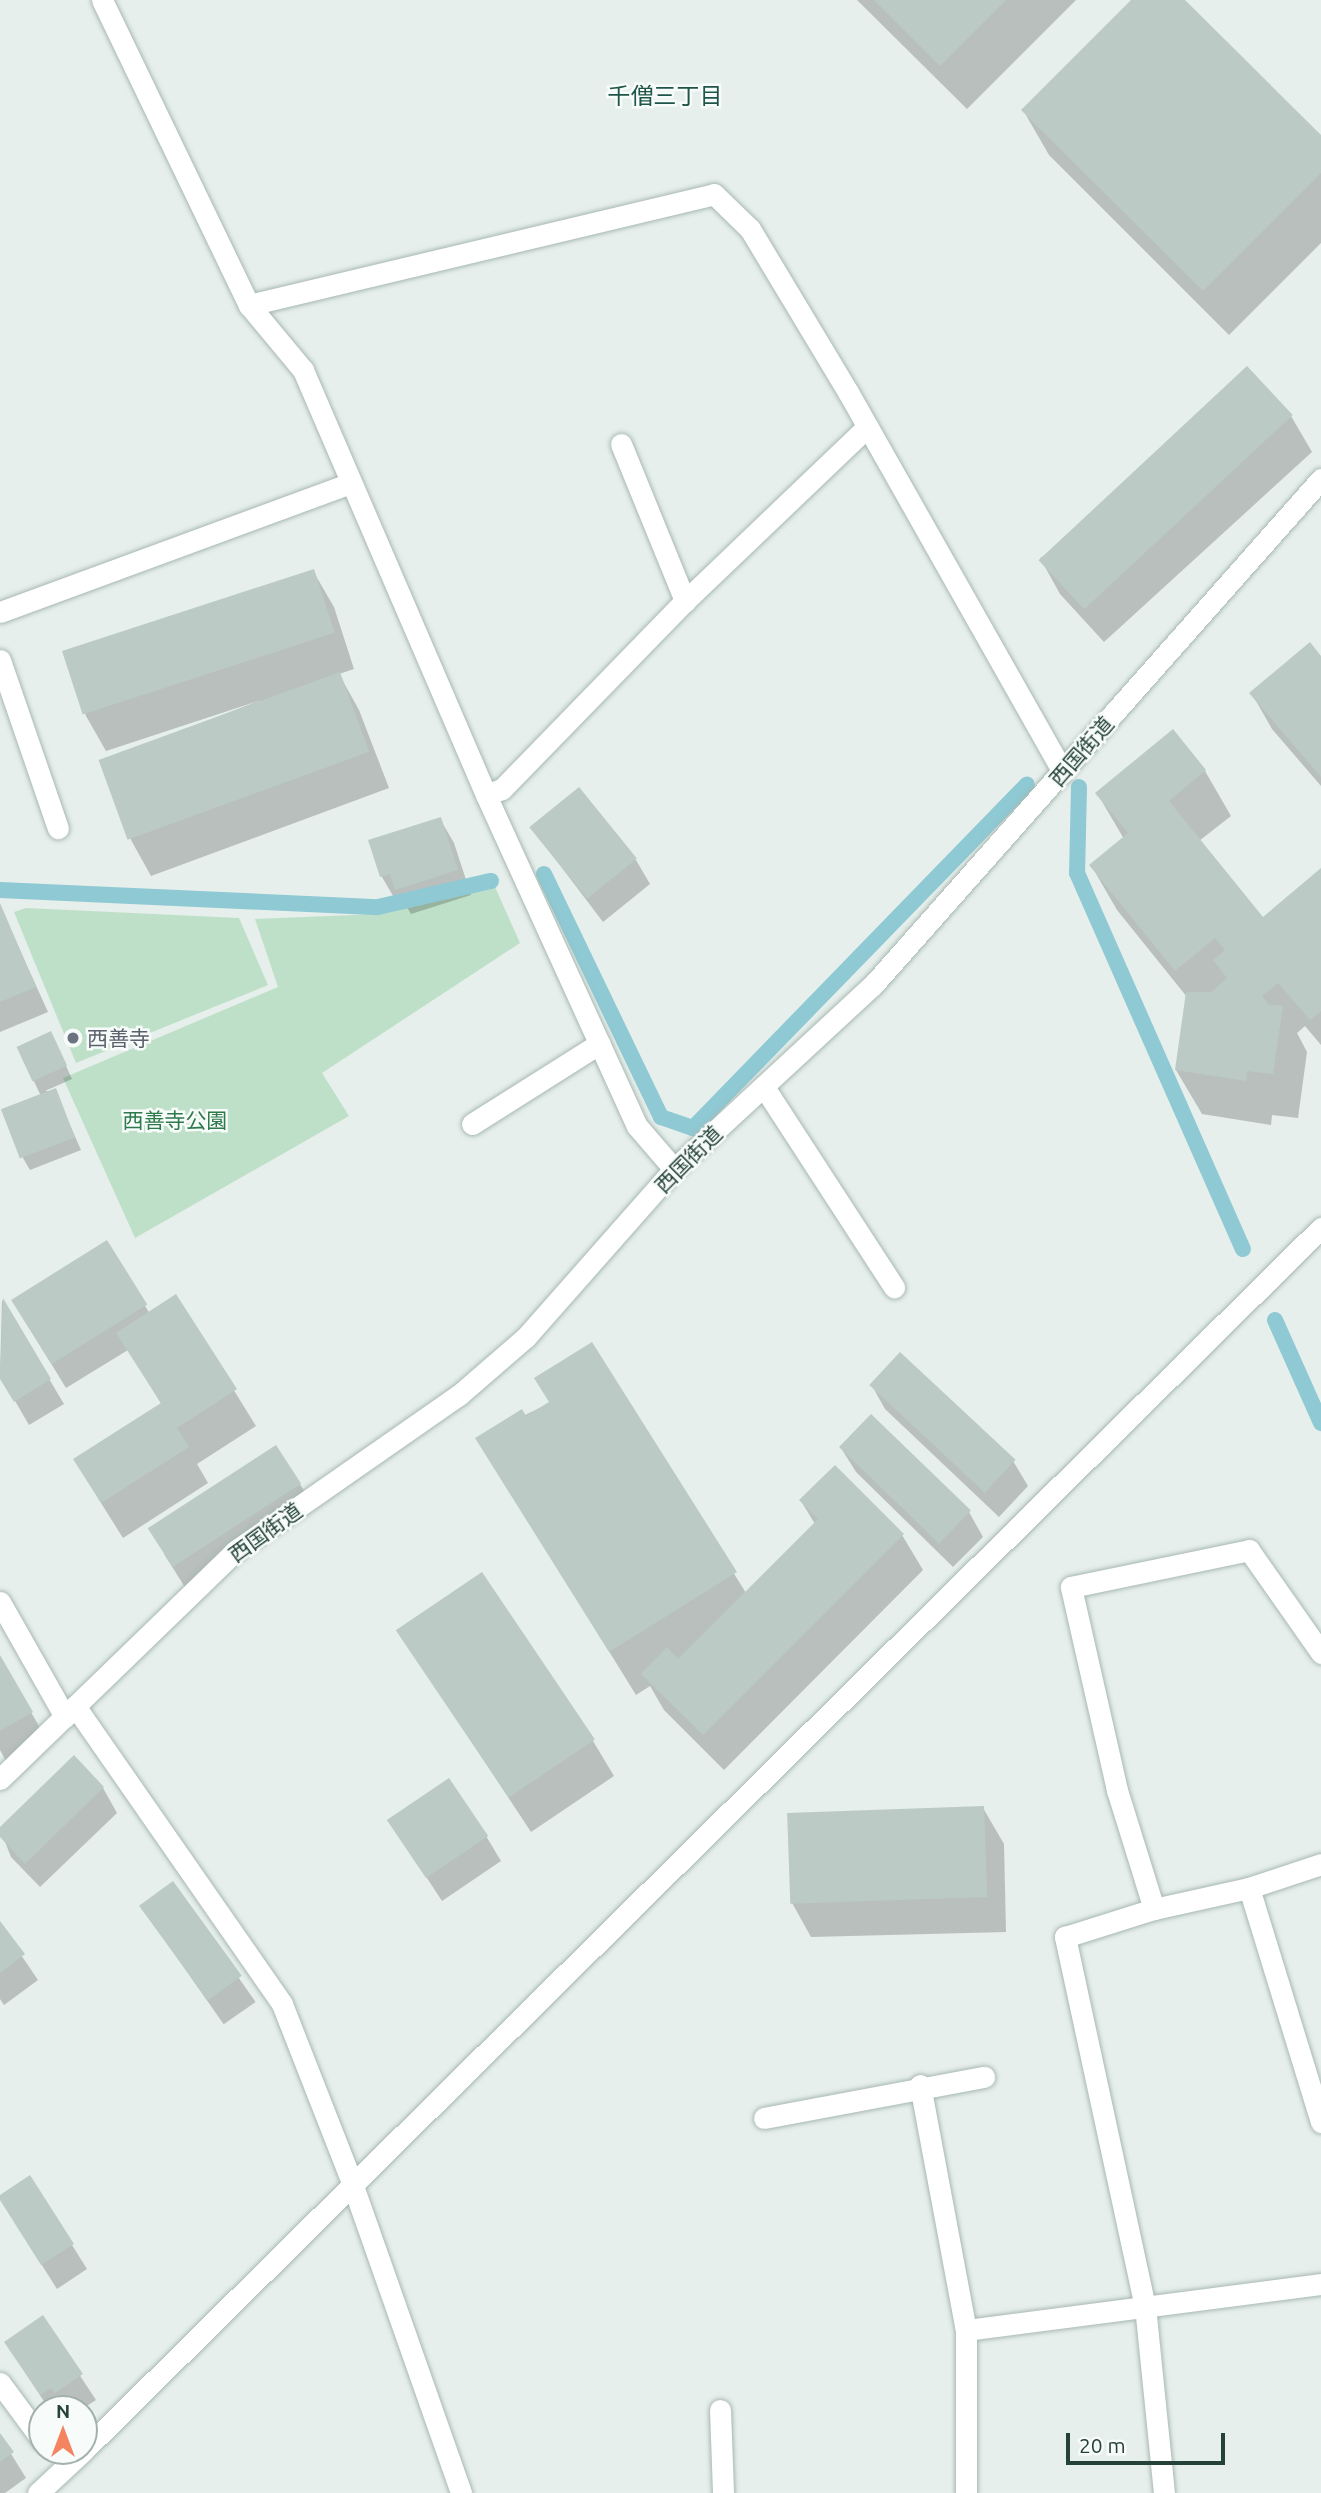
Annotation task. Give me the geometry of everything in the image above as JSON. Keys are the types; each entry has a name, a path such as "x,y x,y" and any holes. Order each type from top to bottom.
{"street":[{"path":"102,0 249,305 303,370 486,794 637,1126 674,1169"},
{"path":"249,305 714,194 750,229 867,427 1063,772"},
{"path":"486,794 502,789 685,601 867,427"},
{"path":"621,444 685,601"},
{"name":"西国街道","path":"0,1779 235,1551 460,1395 526,1337 674,1169 873,985 1321,479"},
{"path":"0,612 351,483"},
{"path":"0,660 58,828"},
{"path":"472,1124 600,1043"},
{"path":"764,1087 894,1287"},
{"path":"98,2435 1321,1228"},
{"path":"1154,1909 1117,1790 1071,1587 1249,1549 1321,1653"},
{"path":"0,1602 70,1711 282,2004 352,2183 461,2493"},
{"path":"1164,2493 1145,2307 1065,1937 1154,1909 1249,1888 1321,1864"},
{"path":"1249,1888 1321,2122"},
{"path":"764,2118 920,2085 984,2077"},
{"path":"920,2085 966,2330 966,2493"},
{"path":"966,2330 1321,2284"},
{"path":"0,2383 28,2421"},
{"path":"720,2410 723,2493"},
{"path":"61,2465 64,2469"},
{"path":"38,2493 68,2465"}],"green space":[{"name":"西善寺公園","path":"495,887 520,943 322,1073 349,1116 135,1238 63,1078 278,987 255,919 378,914"},
{"name":"西善寺","path":"26,908 239,918 268,985 76,1063 14,912"}],"building":[{"path":"874,0 1006,0 940,66"},
{"path":"1131,0 1185,0 1321,135 1321,173 1203,291 1021,110"},
{"path":"1247,366 1293,415 1084,609 1039,560"},
{"path":"314,569 335,633 83,715 62,651"},
{"path":"1310,642 1321,656 1321,777 1249,693"},
{"path":"340,672 369,752 128,840 98,760"},
{"path":"1173,729 1206,770 1169,801 1263,917 1321,868 1321,1011 1310,1020 1278,983 1262,996 1269,1005 1283,1006 1273,1074 1247,1071 1246,1081 1175,1070 1186,992 1211,992 1227,978 1213,960 1225,950 1215,938 1175,971 1089,865 1128,833 1095,793"},
{"path":"579,787 637,858 587,899 529,827"},
{"path":"441,817 458,870 395,890 390,874 380,877 368,840"},
{"path":"0,903 36,987 0,1002"},
{"path":"51,1031 67,1065 33,1081 17,1047"},
{"path":"56,1088 75,1137 20,1159 1,1109"},
{"path":"107,1240 147,1304 51,1364 11,1300"},
{"path":"176,1294 237,1389 177,1428 189,1447 101,1503 73,1459 161,1403 116,1333"},
{"path":"3,1298 51,1379 14,1402 0,1379"},
{"path":"592,1342 737,1572 609,1652 475,1438 522,1409 526,1416 549,1402 534,1378"},
{"path":"900,1352 1016,1460 985,1493 869,1385"},
{"path":"871,1414 971,1511 939,1544 839,1447"},
{"path":"276,1445 301,1484 173,1567 148,1528"},
{"path":"835,1465 904,1534 703,1735 641,1674 667,1647 678,1659 818,1519 799,1500"},
{"path":"482,1572 595,1739 509,1798 396,1630"},
{"path":"0,1655 33,1712 0,1731"},
{"path":"74,1755 104,1787 25,1864 0,1837 0,1827"},
{"path":"449,1778 488,1836 426,1878 387,1820"},
{"path":"984,1806 987,1897 790,1904 787,1813"},
{"path":"173,1881 242,1976 208,2000 139,1906"},
{"path":"0,1921 25,1954 0,1973"},
{"path":"30,2175 74,2244 41,2265 0,2200 0,2195"},
{"path":"43,2315 83,2374 55,2393 51,2388 40,2395 4,2342"},
{"path":"0,2433 14,2452 0,2462"}],"waterway":[{"path":"544,874 661,1117 693,1128 1027,784"},
{"path":"1079,787 1077,873 1243,1249"},
{"path":"0,890 378,907 491,881"},
{"path":"1275,1320 1321,1423"}],"place":[{"name":"西善寺","path":"73,1038"}],"district":[{"name":"千僧三丁目","path":"665,96"}]}
